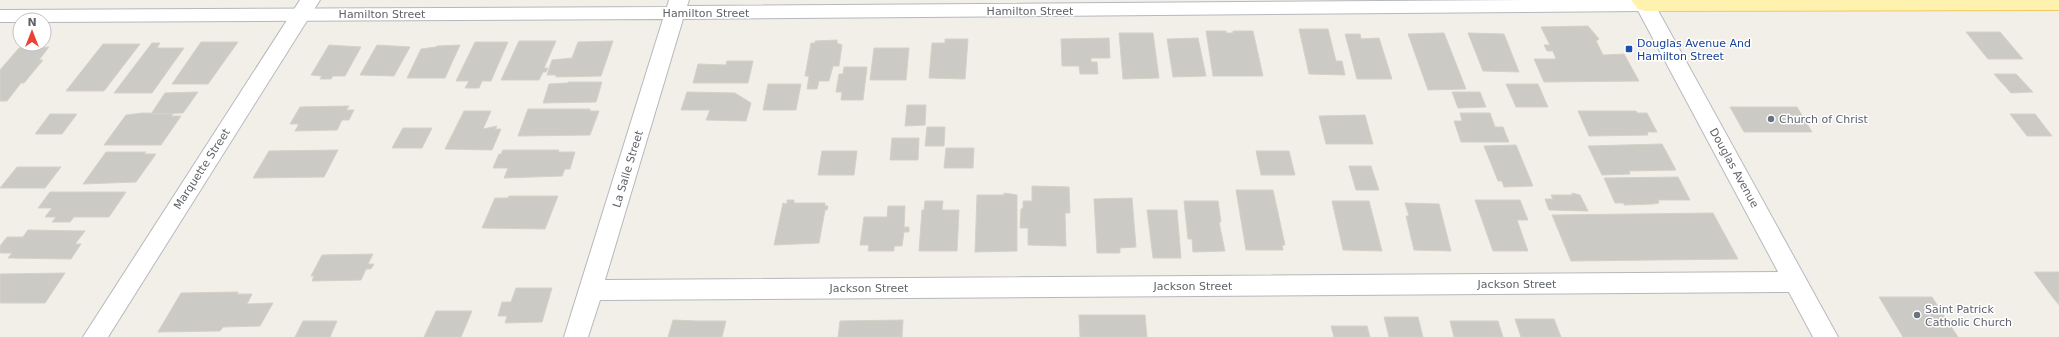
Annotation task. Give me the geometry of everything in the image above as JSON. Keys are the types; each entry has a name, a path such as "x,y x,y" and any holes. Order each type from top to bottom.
{"main road":[{"name":"Hamilton Street","path":"1643,3 1780,2 2059,4"}],"street":[{"name":"Hamilton Street","path":"0,16 305,7 1643,3"},
{"name":"Douglas Avenue","path":"1643,3 1826,337"},
{"name":"La Salle Street","path":"576,337 677,6"},
{"name":"Marquette Street","path":"95,337 305,7"},
{"name":"Jackson Street","path":"591,290 1795,282"}],"building":[{"path":"1588,26 1599,39 1596,41 1603,55 1624,54 1639,81 1544,82 1534,59 1556,59 1553,51 1547,51 1544,45 1550,45 1541,27"},
{"path":"1299,29 1328,29 1336,61 1342,61 1345,75 1309,74"},
{"path":"1206,31 1226,31 1226,33 1233,33 1233,31 1253,31 1263,76 1213,76"},
{"path":"1966,32 2000,32 2023,59 1988,59"},
{"path":"1119,33 1153,33 1159,78 1123,79"},
{"path":"1444,33 1466,89 1428,90 1408,34"},
{"path":"1468,33 1504,34 1519,72 1483,71"},
{"path":"1345,34 1360,34 1361,39 1379,38 1392,79 1357,79"},
{"path":"1109,38 1110,58 1091,58 1091,62 1097,62 1098,74 1080,74 1079,66 1062,66 1061,39"},
{"path":"1198,38 1206,76 1173,77 1167,39"},
{"path":"945,39 968,39 965,79 929,78 932,43 945,43"},
{"path":"837,40 837,43 842,45 839,66 833,66 829,81 819,81 817,89 807,89 809,76 805,76 811,43 815,43 815,41"},
{"path":"519,41 556,41 544,68 548,68 546,72 543,72 539,80 501,80"},
{"path":"613,41 601,76 556,77 556,75 547,75 552,60 572,58 578,42"},
{"path":"201,42 238,42 208,84 172,84"},
{"path":"475,42 508,42 491,81 482,81 479,88 465,88 469,81 456,81"},
{"path":"152,43 160,43 157,48 184,48 152,93 114,93"},
{"path":"103,44 140,44 104,91 66,91"},
{"path":"329,45 361,47 345,76 333,76 331,79 320,79 322,76 311,75"},
{"path":"377,45 410,47 394,76 360,75"},
{"path":"460,45 445,78 407,78 421,49 437,46"},
{"path":"874,48 909,48 906,80 870,80"},
{"path":"16,52 45,52 39,60 43,60 24,83 21,83 7,101 0,101 0,70"},
{"path":"727,61 753,61 748,83 693,83 698,64 726,65"},
{"path":"844,67 867,67 863,100 841,100 842,92 836,92 839,74 843,74"},
{"path":"1994,74 2016,74 2033,92 2011,93"},
{"path":"568,82 602,82 596,102 543,103 549,84"},
{"path":"768,84 801,84 796,110 763,110"},
{"path":"1506,84 1538,84 1548,107 1516,107"},
{"path":"198,92 183,113 151,114 165,93"},
{"path":"687,92 735,93 751,103 746,121 706,120 710,110 681,110"},
{"path":"1452,92 1480,92 1486,107 1458,108"},
{"path":"907,105 926,105 925,125 905,126"},
{"path":"349,106 346,110 354,110 349,120 342,120 337,130 295,131 299,124 290,124 300,107"},
{"name":"Church of Christ","path":"1730,107 1797,107 1812,132 1744,132"},
{"path":"528,109 590,109 590,111 599,111 590,135 518,136"},
{"path":"464,111 491,111 483,129 497,126 495,129 501,129 492,150 445,149"},
{"path":"1578,111 1636,111 1637,113 1647,113 1657,132 1647,132 1648,135 1589,136"},
{"path":"143,113 173,114 171,116 181,116 161,145 104,145 126,115"},
{"path":"1460,113 1490,113 1495,127 1503,127 1509,142 1461,142 1454,121 1462,121"},
{"path":"50,114 77,114 62,134 35,134"},
{"path":"2010,114 2035,114 2052,136 2027,136"},
{"path":"1365,115 1373,144 1326,144 1319,116"},
{"path":"927,127 945,127 944,146 925,146"},
{"path":"403,128 432,128 422,148 392,148"},
{"path":"892,138 919,138 918,160 890,160"},
{"path":"1662,144 1676,170 1629,171 1630,174 1602,175 1588,146"},
{"path":"1516,145 1533,186 1504,187 1502,181 1498,181 1484,146"},
{"path":"946,148 974,148 973,168 944,168"},
{"path":"338,150 324,177 253,178 269,151"},
{"path":"503,150 559,150 558,152 575,152 570,169 565,169 562,176 504,178 508,168 493,168 499,154 501,154"},
{"path":"822,151 857,151 854,175 818,175"},
{"path":"1256,151 1289,151 1295,175 1261,175"},
{"path":"106,152 146,152 144,154 156,154 136,182 83,184"},
{"path":"1349,166 1371,166 1379,190 1356,190"},
{"path":"17,167 61,167 45,188 0,188"},
{"path":"1678,177 1690,200 1658,200 1659,203 1653,204 1624,205 1624,203 1615,203 1604,178"},
{"path":"1032,186 1069,187 1070,213 1065,213 1066,246 1028,245 1028,228 1020,228 1021,209 1023,208 1023,201 1032,201"},
{"path":"1236,190 1273,190 1285,245 1282,245 1283,250 1246,250"},
{"path":"50,192 126,192 109,217 74,217 70,222 52,222 56,217 45,217 52,208 38,208"},
{"path":"1004,193 1017,195 1017,251 975,252 977,195 1004,195"},
{"path":"1572,193 1580,195 1588,211 1549,210 1545,199 1553,199 1551,195 1572,195"},
{"path":"509,196 558,196 545,229 482,228 495,198 508,198"},
{"path":"1132,198 1136,247 1120,248 1120,253 1097,253 1094,199"},
{"path":"787,200 794,200 794,203 825,203 825,206 828,206 827,210 825,210 819,243 774,245 783,203 787,204"},
{"path":"1475,200 1520,200 1528,220 1517,220 1528,251 1493,251"},
{"path":"925,201 943,201 942,210 959,210 957,251 919,251 922,210 924,210"},
{"path":"1184,201 1218,201 1221,222 1219,222 1225,251 1193,252 1192,239 1188,239"},
{"path":"1332,201 1369,201 1382,251 1343,250"},
{"path":"1405,203 1439,204 1451,251 1414,250 1406,216 1409,216"},
{"path":"888,206 905,206 904,227 909,227 909,232 904,232 902,246 894,246 894,251 868,251 869,245 860,245 864,217 887,217"},
{"path":"1147,210 1177,210 1181,258 1153,258"},
{"path":"1713,213 1738,259 1571,261 1552,215"},
{"path":"28,230 85,231 75,244 81,244 71,259 8,258 12,253 0,253 0,246 7,237 23,237"},
{"path":"373,254 368,264 374,264 371,269 366,269 361,280 312,281 314,276 311,276 322,255"},
{"path":"2034,272 2059,272 2059,305 2051,295"},
{"path":"65,273 45,303 0,303 0,274"},
{"path":"516,288 552,288 542,322 505,323 507,316 498,316 502,302 511,302"},
{"path":"238,292 237,294 252,294 247,304 273,303 260,326 223,327 220,331 158,332 181,293"},
{"name":"Saint Patrick Catholic Church","path":"1879,297 1932,297 1958,337 1903,337"},
{"path":"436,311 472,311 461,337 424,337"},
{"path":"1079,315 1145,315 1147,337 1080,337"},
{"path":"1384,317 1418,317 1423,337 1389,337"},
{"path":"1515,319 1554,319 1561,337 1521,337"},
{"path":"673,320 726,321 722,337 668,337"},
{"path":"903,320 902,337 838,337 840,321"},
{"path":"303,321 337,321 330,337 295,337"},
{"path":"1450,321 1498,321 1503,337 1454,337"},
{"path":"1331,326 1367,326 1370,337 1334,337"}],"place":[{"name":"Douglas Avenue And Hamilton Street","path":"1629,49"},
{"name":"Church of Christ","path":"1771,119"},
{"name":"Saint Patrick Catholic Church","path":"1917,315"}]}
